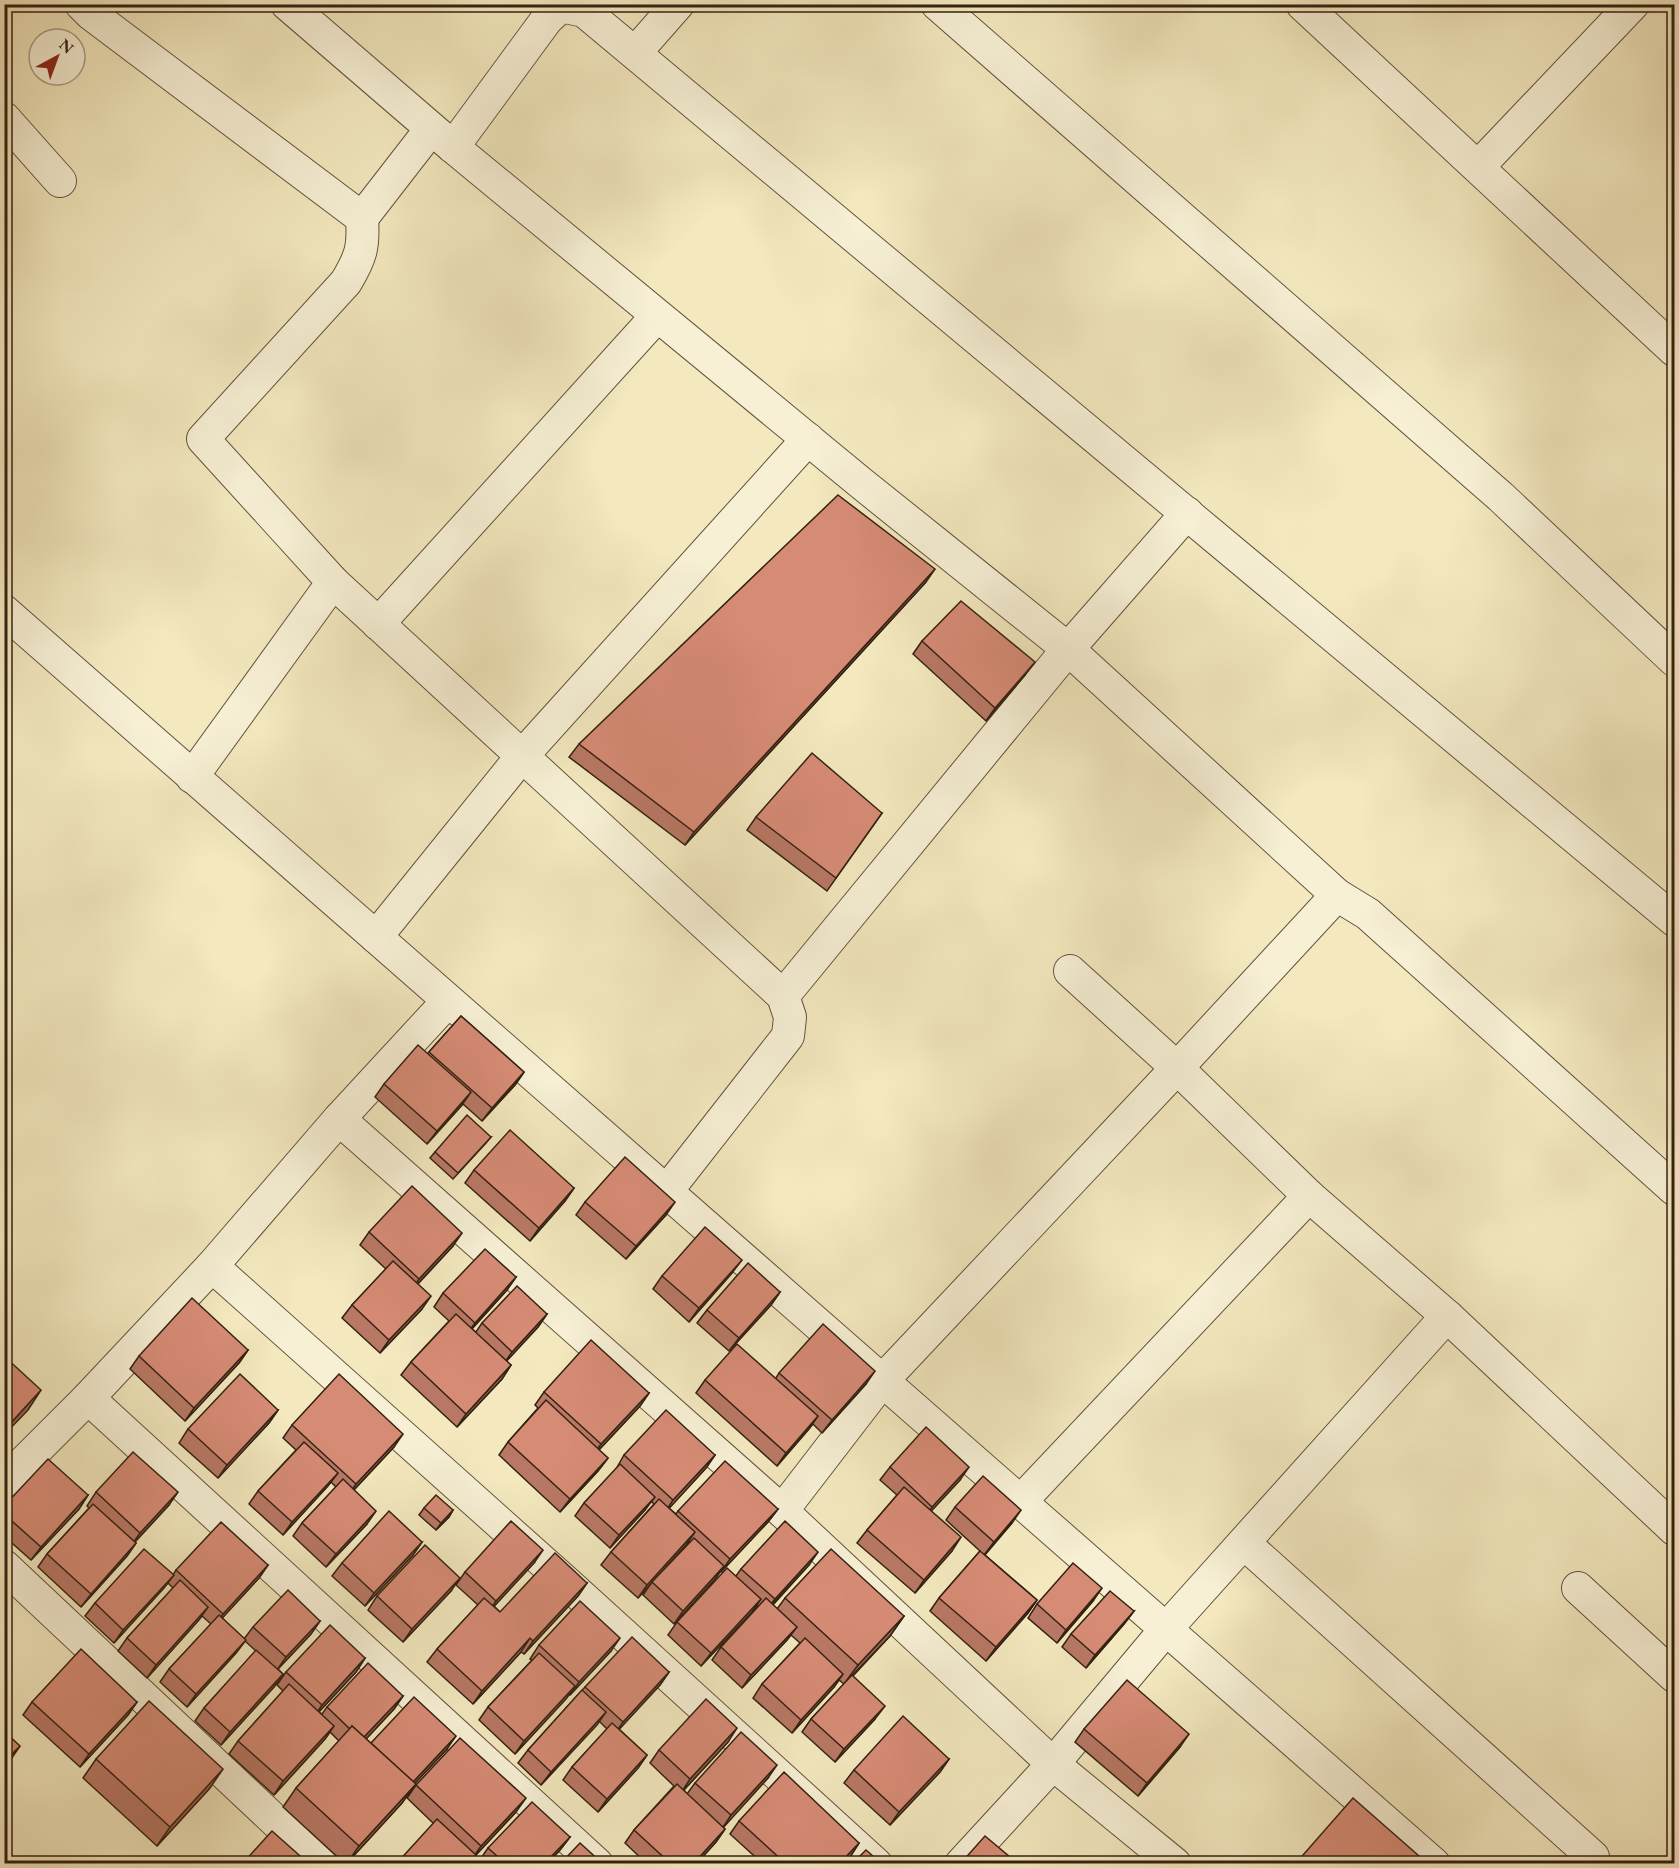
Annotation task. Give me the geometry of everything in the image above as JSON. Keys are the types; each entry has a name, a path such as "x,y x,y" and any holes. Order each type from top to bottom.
{"street":[{"path":"81,4 90,14 362,218"},
{"path":"287,4 442,138 657,316 1068,649 1336,895 1368,914 1674,1189"},
{"path":"635,53 678,4"},
{"path":"937,4 1501,497 1674,660"},
{"path":"1478,167 1633,4"},
{"path":"666,1191 788,1036 790,1017 783,996 333,582 203,439 346,282 358,262 363,242 362,218 442,138 561,6 584,11 1674,920"},
{"path":"1309,7 1674,350"},
{"path":"4,118 60,181"},
{"path":"378,624 657,316"},
{"path":"376,937 522,756 808,439"},
{"path":"783,996 1068,649 1186,513"},
{"path":"192,777 333,582"},
{"path":"4,611 1434,1863"},
{"path":"783,1511 882,1381 1177,1068 1336,895"},
{"path":"1070,971 1177,1068 1309,1196 1447,1316 1674,1529"},
{"path":"4,1482 88,1398 212,1266 339,1119 448,1001"},
{"path":"339,1119 783,1511 1053,1764 1175,1863"},
{"path":"1021,1501 1309,1196"},
{"path":"212,1266 560,1576 876,1863"},
{"path":"961,1863 1053,1764 1166,1629 1447,1316"},
{"path":"88,1398 597,1863"},
{"path":"1244,1543 1593,1857"},
{"path":"4,1566 321,1863"},
{"path":"1578,1588 1674,1676"}],"building":[{"path":"838,495 935,569 694,832 579,744"},
{"path":"961,601 1035,662 995,708 922,641"},
{"path":"812,753 882,813 836,878 756,817"},
{"path":"461,1016 524,1072 492,1108 429,1052"},
{"path":"418,1045 471,1092 437,1131 384,1084"},
{"path":"467,1115 491,1137 458,1173 435,1152"},
{"path":"510,1130 574,1188 539,1228 474,1170"},
{"path":"625,1157 675,1202 636,1246 585,1202"},
{"path":"412,1186 462,1233 419,1279 369,1232"},
{"path":"705,1227 742,1260 699,1308 662,1276"},
{"path":"485,1249 516,1277 475,1323 443,1293"},
{"path":"393,1261 431,1296 389,1340 352,1305"},
{"path":"748,1263 780,1292 739,1338 707,1310"},
{"path":"517,1286 547,1314 512,1352 482,1323"},
{"path":"192,1298 248,1350 194,1408 139,1356"},
{"path":"456,1314 511,1365 466,1414 411,1362"},
{"path":"823,1324 875,1371 832,1420 779,1373"},
{"path":"591,1340 649,1393 601,1444 544,1392"},
{"path":"737,1344 818,1416 786,1453 705,1380"},
{"path":"4,1356 41,1390 7,1427 4,1425"},
{"path":"240,1374 278,1410 227,1465 188,1429"},
{"path":"339,1374 403,1434 356,1484 292,1425"},
{"path":"546,1400 608,1458 570,1499 508,1442"},
{"path":"666,1410 715,1455 673,1500 624,1455"},
{"path":"926,1427 969,1467 932,1507 890,1467"},
{"path":"304,1442 338,1473 292,1522 258,1491"},
{"path":"133,1452 178,1492 140,1533 96,1492"},
{"path":"48,1459 88,1495 41,1547 4,1514 4,1506"},
{"path":"725,1461 778,1509 730,1559 678,1511"},
{"path":"620,1464 655,1497 619,1535 584,1503"},
{"path":"983,1476 1021,1510 994,1542 955,1507"},
{"path":"343,1479 376,1511 336,1554 302,1523"},
{"path":"904,1487 961,1537 924,1580 867,1530"},
{"path":"436,1495 453,1510 441,1523 424,1508"},
{"path":"659,1499 695,1532 647,1585 611,1552"},
{"path":"93,1504 136,1543 91,1594 47,1554"},
{"path":"389,1511 422,1542 374,1593 342,1563"},
{"path":"511,1521 543,1550 496,1601 465,1572"},
{"path":"785,1521 818,1552 775,1599 741,1569"},
{"path":"221,1522 268,1565 223,1614 176,1570"},
{"path":"694,1538 724,1566 683,1611 652,1582"},
{"path":"425,1545 460,1578 412,1629 377,1596"},
{"path":"144,1549 174,1575 123,1630 95,1603"},
{"path":"831,1549 904,1616 858,1665 785,1598"},
{"path":"980,1551 1037,1600 996,1647 939,1598"},
{"path":"555,1553 587,1583 533,1641 530,1638 482,1691 437,1649 484,1598 500,1612"},
{"path":"1073,1563 1102,1588 1066,1630 1037,1604"},
{"path":"727,1568 761,1599 711,1653 677,1622"},
{"path":"180,1580 208,1607 156,1665 127,1638"},
{"path":"288,1590 320,1621 286,1657 253,1627"},
{"path":"1110,1591 1134,1611 1095,1655 1071,1634"},
{"path":"766,1598 797,1627 751,1675 721,1647"},
{"path":"580,1601 620,1638 579,1682 539,1645"},
{"path":"219,1615 246,1640 196,1694 169,1669"},
{"path":"330,1625 365,1658 322,1705 286,1672"},
{"path":"632,1637 669,1672 623,1722 585,1687"},
{"path":"805,1638 843,1674 801,1720 762,1684"},
{"path":"81,1649 137,1702 89,1754 32,1702"},
{"path":"256,1650 283,1674 230,1732 204,1708"},
{"path":"539,1653 575,1686 524,1741 488,1707"},
{"path":"368,1663 403,1696 364,1737 352,1726 350,1729 327,1707"},
{"path":"852,1675 885,1706 844,1749 811,1719"},
{"path":"1127,1680 1189,1734 1147,1783 1084,1729"},
{"path":"289,1684 334,1726 283,1781 238,1741"},
{"path":"582,1690 606,1712 551,1772 528,1750"},
{"path":"414,1697 456,1736 413,1782 371,1743"},
{"path":"706,1699 737,1728 690,1779 659,1750"},
{"path":"149,1701 223,1769 170,1827 96,1759"},
{"path":"903,1716 949,1759 899,1812 854,1770"},
{"path":"612,1723 647,1755 607,1799 572,1767"},
{"path":"352,1726 416,1784 359,1846 296,1788"},
{"path":"4,1731 20,1746 4,1762"},
{"path":"741,1732 777,1765 731,1815 695,1783"},
{"path":"460,1738 526,1798 481,1846 416,1785"},
{"path":"784,1772 859,1843 840,1863 785,1863 739,1821"},
{"path":"677,1784 725,1829 694,1863 670,1863 634,1830"},
{"path":"1353,1798 1427,1863 1296,1863"},
{"path":"532,1802 570,1837 545,1863 505,1863 488,1848"},
{"path":"437,1819 476,1855 469,1863 397,1863"},
{"path":"272,1831 308,1863 243,1863"},
{"path":"985,1836 1017,1863 961,1863"},
{"path":"580,1843 602,1863 561,1863"},
{"path":"866,1850 881,1863 853,1863"}]}
